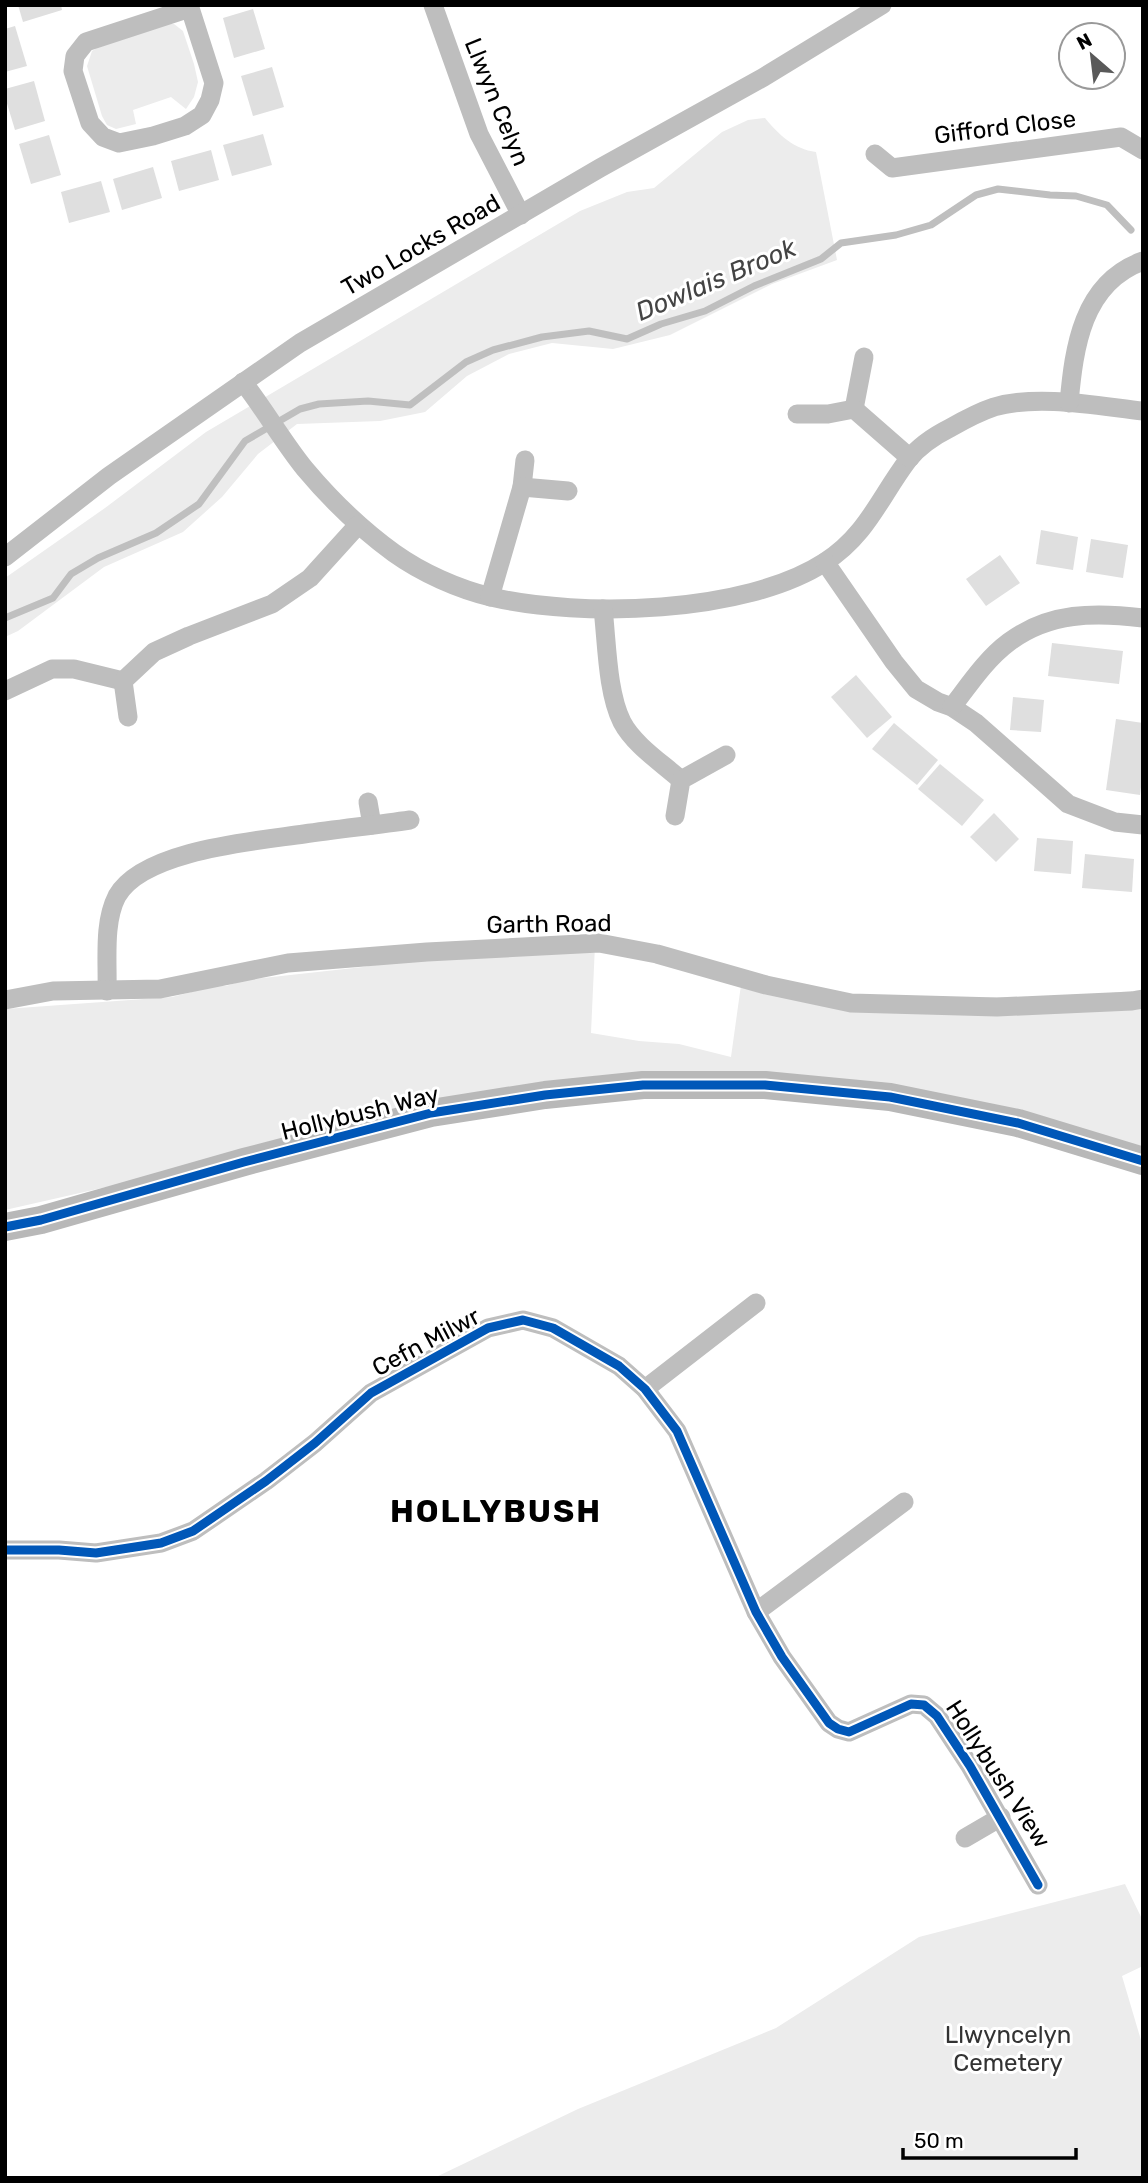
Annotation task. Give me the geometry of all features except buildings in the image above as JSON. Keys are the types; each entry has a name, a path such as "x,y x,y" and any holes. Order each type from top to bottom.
{"street":[{"name":"Llwyn Celyn","path":"433,5 479,134 521,215"},
{"name":"Two Locks Road","path":"5,557 109,476 300,343 621,156 764,77 882,5"},
{"path":"190,7 214,83 210,100 202,115 185,126 119,143 103,137 90,123 74,71 75,56 86,42 190,7"},
{"name":"Gifford Close","path":"875,154 892,168 1121,137 1143,150"},
{"path":"1069,403 1078,340 1089,307 1108,282 1143,261"},
{"path":"854,410 864,357"},
{"path":"243,382 303,467 358,525 396,554 438,578 490,597 569,608 690,604 739,595 784,582 825,562 865,527 910,457 936,435 995,407 1026,402 1069,403 1143,411"},
{"path":"797,414 828,414 854,410 910,457"},
{"path":"490,597 522,487 525,460"},
{"path":"522,487 568,491"},
{"path":"123,681 154,652 272,604 310,578 358,525"},
{"path":"825,562 894,662 916,689 976,723 1068,804 1115,822 1143,825"},
{"path":"603,608 615,701 623,723 636,740 681,779"},
{"path":"952,707 979,672 1008,642 1038,626 1067,616 1103,613 1143,618"},
{"path":"5,691 52,669 74,669 123,681"},
{"path":"123,681 128,717"},
{"path":"681,779 726,755"},
{"path":"675,816 681,779"},
{"path":"368,802 372,825"},
{"path":"107,991 110,912 118,894 134,878 160,864 219,846 410,820"},
{"name":"Garth Road","path":"5,1000 53,991 160,989 288,963 598,943 657,954 766,985 851,1003 997,1007 1137,1000"},
{"name":"Hollybush Way","path":"5,1227 41,1220 431,1113 545,1095 643,1085 765,1085 890,1097 1018,1123 1143,1161"},
{"path":"645,1389 756,1303"},
{"name":"Cefn Milwr","path":"5,1550 96,1553 161,1543 193,1531 266,1481 315,1443 371,1393 488,1328 523,1320 553,1328 618,1366 645,1389 677,1431 756,1612 782,1657 830,1723 849,1732 871,1724"},
{"path":"756,1612 904,1502"},
{"name":"Hollybush View","path":"871,1724 911,1703 925,1705 937,1716 1001,1817 1038,1885"},
{"path":"965,1838 1001,1817"}],"green space":[{"path":"163,24 174,24 183,31 198,82 194,97 186,109 171,97 133,110 136,124 116,129 107,125 87,66 92,51"},
{"path":"765,118 788,140 801,148 816,152 837,260 772,284 670,335 613,349 552,343 509,354 467,376 425,412 380,421 297,424 258,454 222,497 183,532 104,567 18,631 5,637 5,578 105,508 206,432 580,211 627,192 654,188 722,132 748,120"},
{"path":"595,945 591,1033 679,1044 731,1057 741,985 818,1000 1078,996 1143,990 1143,1149 781,1073 680,1071 595,1076 5,1210 5,1009 172,997 245,980 404,960"},
{"name":"Llwyncelyn Cemetery","path":"1125,1884 1143,1921 1143,1966 1122,1976 1143,2047 1143,2178 434,2178 578,2109 776,2028 919,1937"}],"waterway":[{"name":"Dowlais Brook","path":"5,618 53,598 71,574 98,558 156,533 199,504 245,441 300,409 319,404 368,401 410,405 466,362 493,350 542,337 589,331 627,339 661,324 705,311 754,286 821,259 841,243 896,235 931,225 976,195 998,189 1076,196 1107,205 1131,230"}],"cycle path":[{"path":"5,1227 41,1220 244,1162 431,1113 545,1095 643,1085 765,1085 890,1097 1018,1123 1143,1161"},
{"path":"5,1550 96,1553 161,1543 193,1531 266,1481 315,1443 371,1393 488,1328 523,1320 553,1328 619,1366 645,1389 677,1431 756,1612 782,1657 829,1723 849,1732 911,1704 924,1705 937,1716 970,1766 1038,1885"}],"district":[{"name":"HOLLYBUSH","path":"496,1511"}]}
